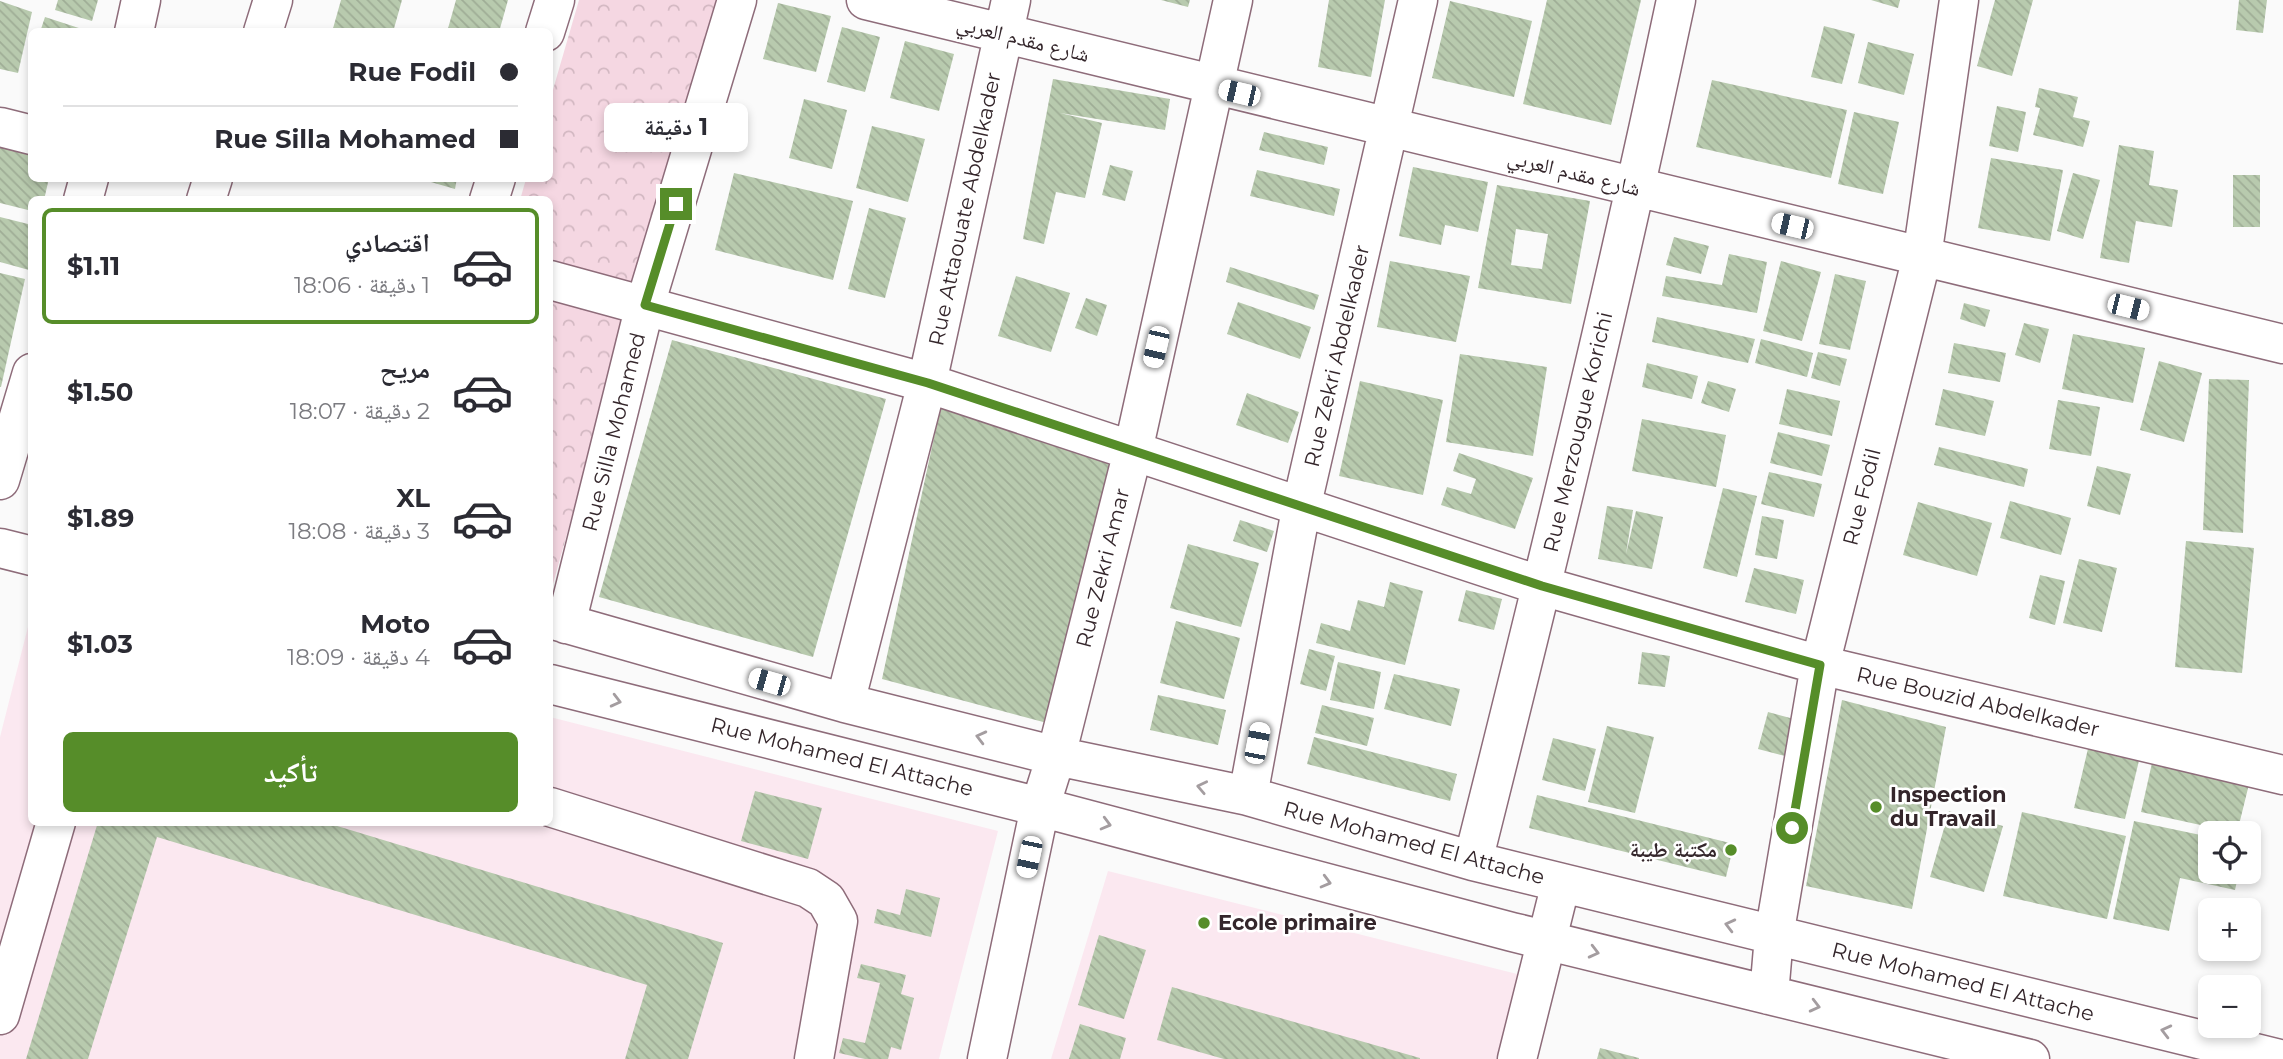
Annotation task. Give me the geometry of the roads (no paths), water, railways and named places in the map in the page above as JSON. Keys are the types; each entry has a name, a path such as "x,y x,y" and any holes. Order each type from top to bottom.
{"street":[{"path":"135,28 141,0"},
{"path":"263,28 273,0"},
{"path":"546,28 555,0"},
{"name":"Rue Silla Mohamed","path":"558,621 645,305 737,0"},
{"name":"شارع مقدم العربي","path":"866,0 1007,17 1214,87 1390,127 2283,344"},
{"name":"Rue Zekri Amar","path":"987,1059 1040,807 1056,756 1133,451 1233,0"},
{"name":"Rue Zekri Abdelkader","path":"1248,796 1302,504 1418,0"},
{"name":"Rue Merzougue Korichi","path":"1473,861 1542,586 1636,188 1676,0"},
{"name":"Rue Fodil","path":"1769,995 1774,936 1820,665 1922,257 1959,0"},
{"name":"Rue Attaouate Abdelkader","path":"845,704 928,383 1007,17"},
{"path":"0,127 28,134"},
{"name":"Rue Bouzid Abdelkader","path":"553,281 928,383 1302,504 1542,586 1820,665 2283,775"},
{"path":"8,478 28,390"},
{"path":"0,548 28,555"},
{"name":"Rue Mohamed El Attache","path":"558,621 845,704 1056,756 1248,796 1473,861 2280,1059"},
{"name":"Rue Mohamed El Attache","path":"553,685 1040,807 1547,940 2030,1059"},
{"path":"553,808 808,888 826,900 838,921 814,1059"},
{"path":"0,1016 55,826"},
{"path":"1517,1059 1562,883"}],"place":[{"name":"Inspection du Travail","path":"1876,807"},
{"name":"مكتبة طيبة","path":"1731,850"},
{"name":"Ecole primaire","path":"1204,923"}]}
